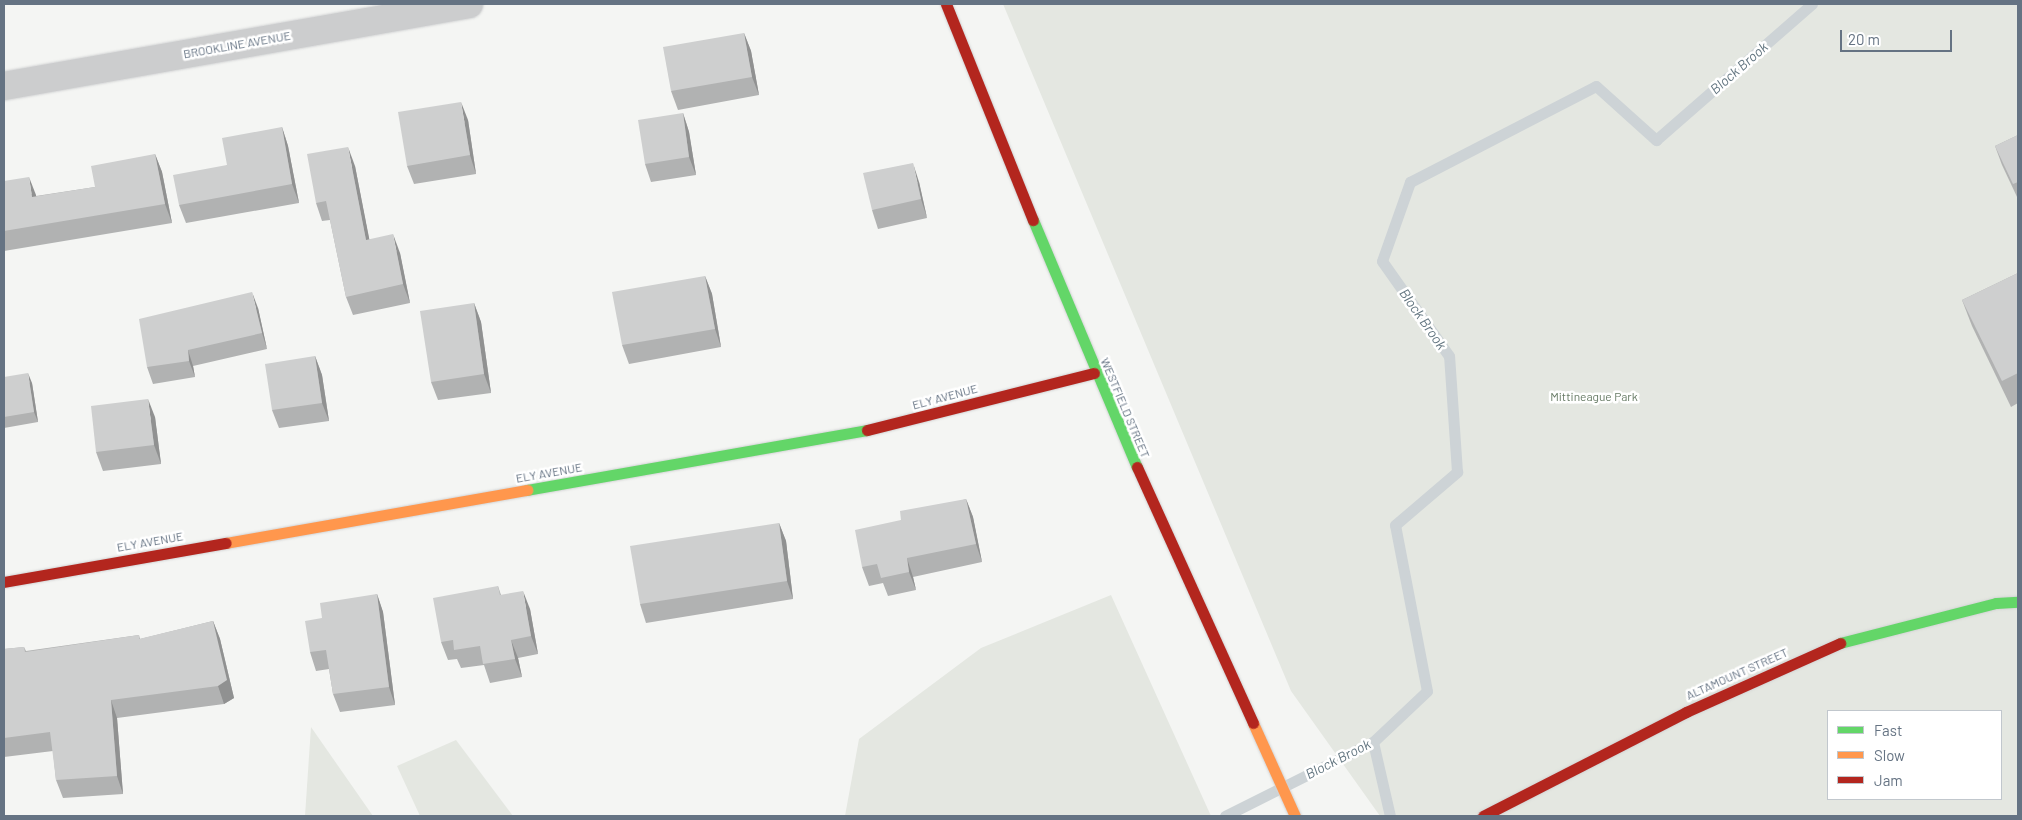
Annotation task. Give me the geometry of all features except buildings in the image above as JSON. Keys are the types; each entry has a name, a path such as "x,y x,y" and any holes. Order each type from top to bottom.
{"street":[{"name":"BROOKLINE AVENUE","path":"4,86 470,4"},
{"name":"WESTFIELD STREET","path":"946,4 1094,372 1273,774 1295,816"},
{"name":"ELY AVENUE","path":"4,582 886,427 1094,372"},
{"name":"ALTAMOUNT STREET","path":"1483,816 1686,712 1845,641 1996,603 2018,602"}],"green space":[{"name":"Mittineague Park","path":"1003,4 2018,4 2018,816 1380,816 1291,691"},
{"path":"1111,595 1211,816 845,816 859,739 981,648"},
{"path":"311,727 373,816 305,816"},
{"path":"456,740 513,816 420,816 397,766"}],"waterway":[{"name":"Block Brook","path":"1225,816 1373,742 1427,691 1395,525 1457,472 1449,356 1382,261 1410,182 1596,86 1656,140 1812,4"},
{"path":"1373,742 1390,816"}],"traffic: fast":[{"path":"1033,220 1137,467"},
{"path":"527,490 867,430"},
{"path":"1840,643 1996,603 2018,602"}],"traffic: slow":[{"path":"226,543 527,490"},
{"path":"1253,723 1295,816"}],"traffic: jam":[{"path":"946,4 1033,220"},
{"path":"867,430 1094,373"},
{"path":"1137,467 1253,723"},
{"path":"4,582 226,543"},
{"path":"1483,816 1686,712 1840,643"}]}
